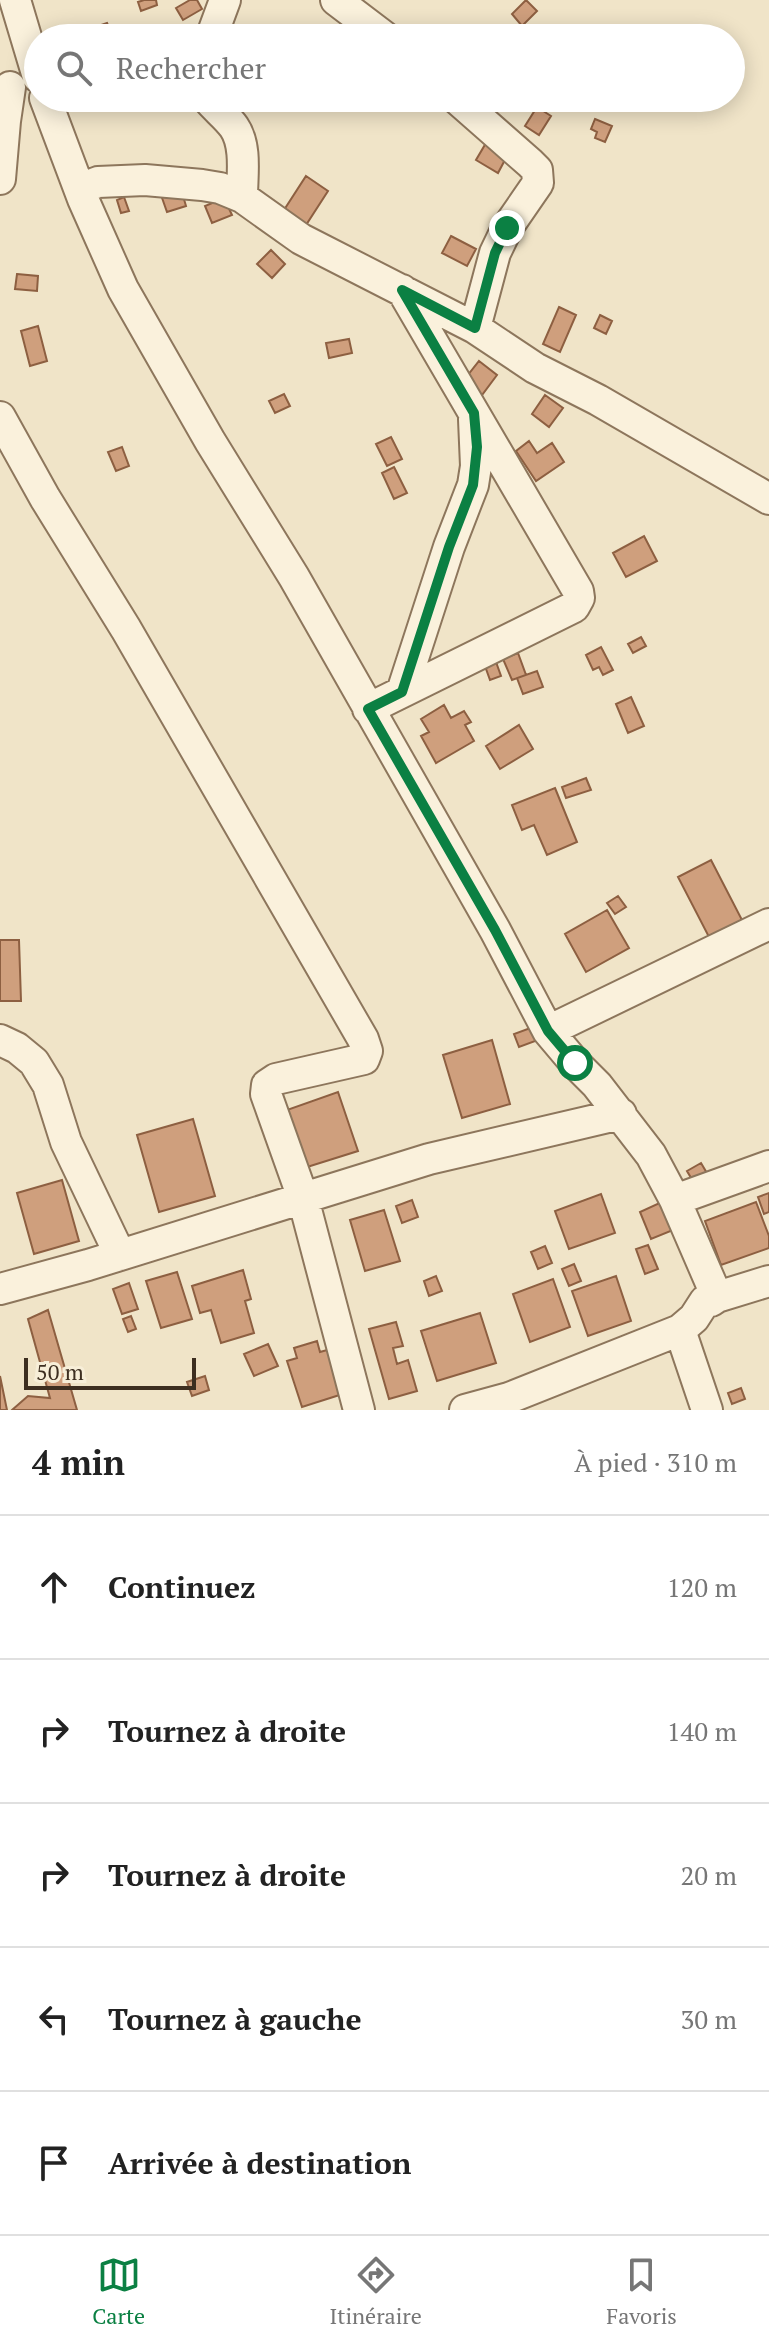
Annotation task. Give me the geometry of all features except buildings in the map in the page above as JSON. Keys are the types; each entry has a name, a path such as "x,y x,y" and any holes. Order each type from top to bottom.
{"street":[{"path":"0,179 5,121 22,86 15,0"},
{"path":"216,24 225,0"},
{"path":"336,0 368,24"},
{"path":"50,112 123,289 210,441 294,577 495,930 548,1031 621,1114 651,1155 675,1200 717,1297"},
{"path":"220,112 234,127 240,140 242,197"},
{"path":"472,112 530,163 539,177 495,253 475,328"},
{"path":"80,189 98,182 145,180 220,188 242,197 301,239 475,328 535,368 598,400 769,499"},
{"path":"368,709 574,607 579,598 578,591 402,290"},
{"path":"402,692 449,547 473,485 477,457 474,413"},
{"path":"0,417 363,1039 367,1051 364,1059 276,1079 267,1085 266,1094 303,1198 359,1410"},
{"path":"548,1031 769,924"},
{"path":"0,1040 17,1048 34,1062 48,1085 66,1142 120,1255"},
{"path":"0,1289 429,1159 621,1114"},
{"path":"675,1200 769,1166"},
{"path":"465,1410 512,1404 680,1330 694,1318 705,1301 769,1281"},
{"path":"680,1330 707,1410"}],"route":[{"path":"507,228 495,253 475,328 402,290 474,413 476,466 473,485 449,547 402,692 368,709 495,930 548,1031 575,1063"}]}
